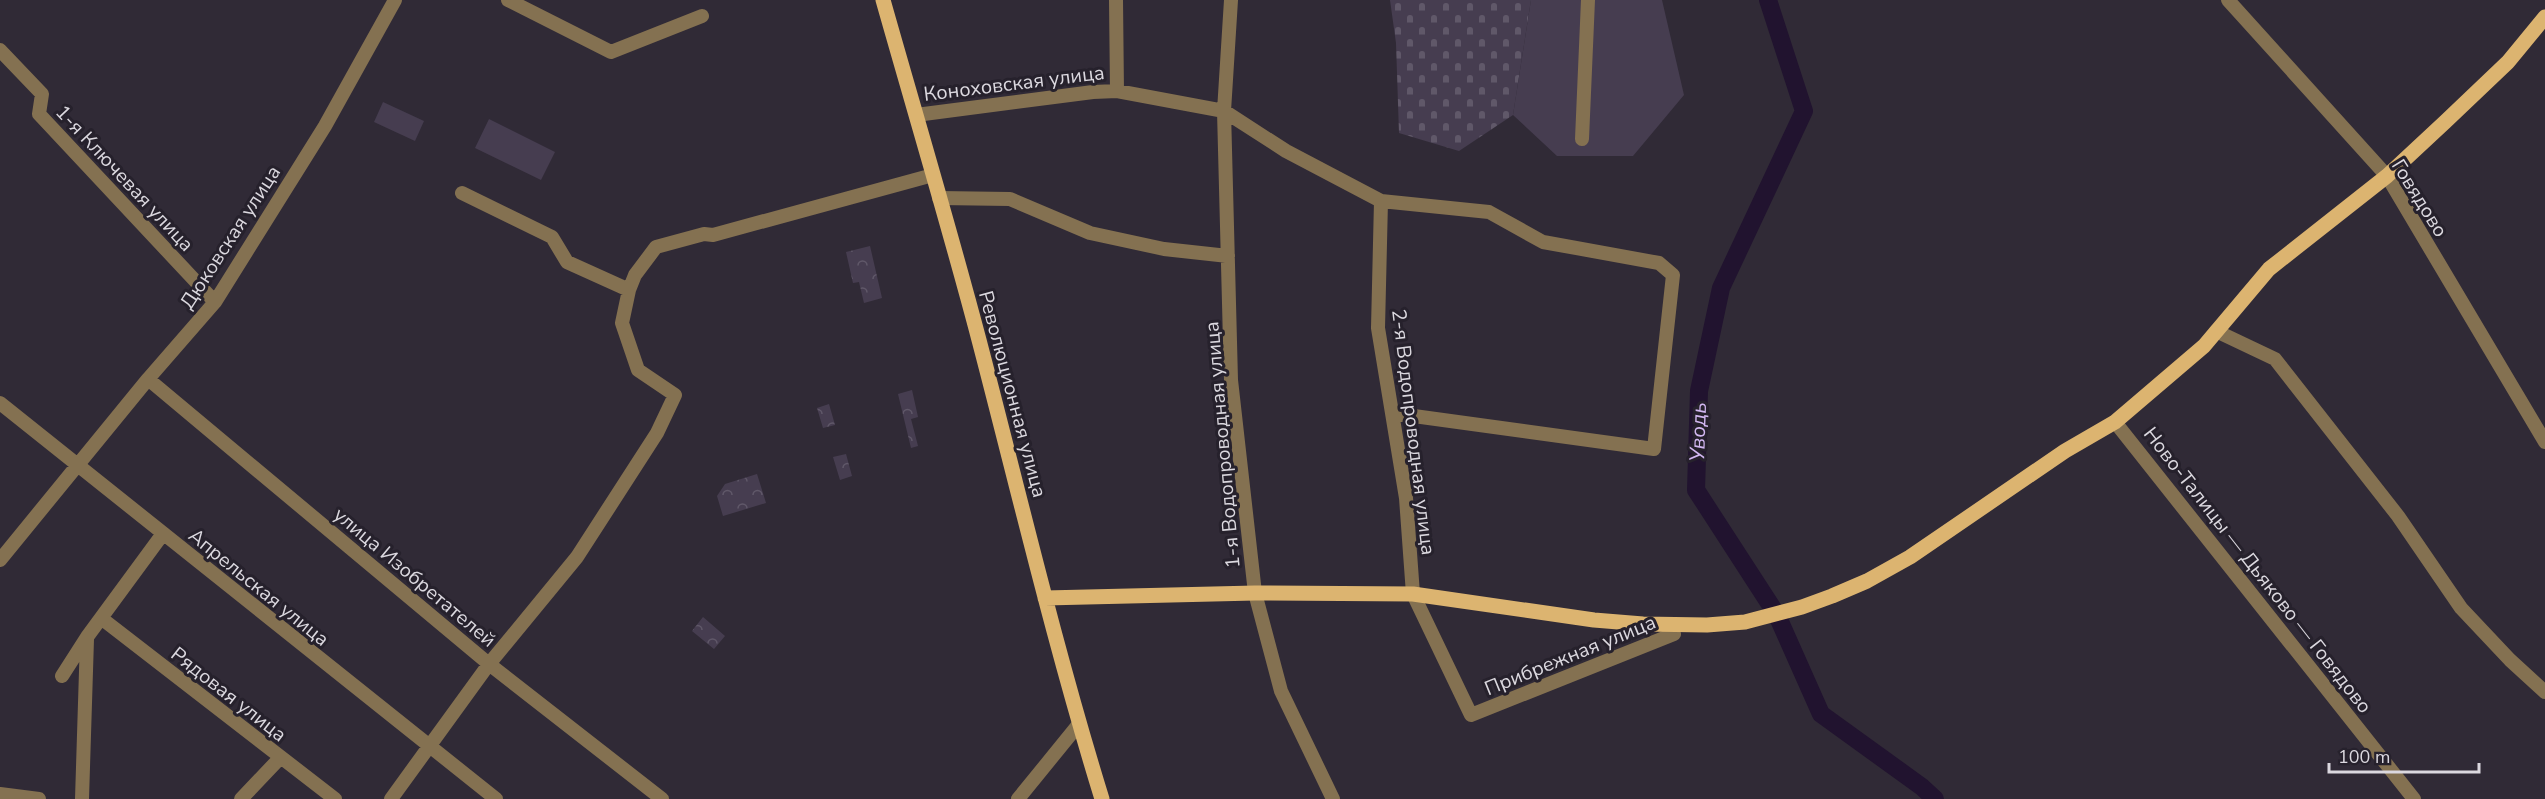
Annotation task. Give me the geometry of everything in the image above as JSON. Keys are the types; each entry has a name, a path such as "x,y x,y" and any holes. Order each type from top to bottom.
{"main road":[{"name":"Революционная улица","path":"883,0 979,340 1045,598 1102,799"},
{"path":"1045,598 1255,592 1413,594 1594,620 1643,624 1707,625 1745,622 1802,607 1832,596 1867,581 1910,557 2065,451 2115,422 2204,346 2269,269 2387,176 2508,62 2545,17"}],"street":[{"name":"Дюковская улица","path":"2,553 215,302 325,126 395,0"},
{"path":"508,0 611,52 702,16"},
{"path":"1116,0 1117,91"},
{"name":"1-я Водопроводная улица","path":"1231,0 1224,111 1231,380 1255,592 1281,691 1333,799"},
{"path":"1582,139 1588,0"},
{"name":"Говядово","path":"2228,0 2387,176 2545,442"},
{"name":"1-я Ключевая улица","path":"0,50 42,94 39,114 215,302"},
{"name":"Коноховская улица","path":"916,115 1093,92 1117,91 1224,111"},
{"path":"1224,111 1286,151 1381,201 1489,212 1543,242 1659,263 1673,275 1654,450 1392,413"},
{"path":"391,799 489,664 590,539 657,433 675,395 638,370 622,322 635,275 656,247 704,234 714,236 933,175"},
{"path":"462,193 552,237 567,262 629,290"},
{"path":"939,198 1010,199 1090,233 1164,249 1228,256"},
{"name":"2-я Водопроводная улица","path":"1381,201 1378,328 1406,498 1413,594"},
{"path":"2216,331 2275,360 2398,516 2461,608 2510,660 2545,692"},
{"name":"улица Изобретателей","path":"148,380 489,664 662,799"},
{"name":"Апрельская улица","path":"0,403 79,465 162,535 496,799"},
{"name":"Ново-Талицы — Дьяково — Говядово","path":"2115,422 2414,799"},
{"path":"62,676 87,637 162,535"},
{"name":"Прибрежная улица","path":"1413,594 1472,715 1674,634"},
{"name":"Рядовая улица","path":"101,618 335,799"},
{"path":"82,799 87,637"},
{"path":"1018,799 1079,724"},
{"path":"240,799 280,758"},
{"path":"0,794 39,799"}],"green space":[{"path":"1390,0 1531,0 1513,115 1459,151 1399,133 1396,43"},
{"path":"1531,0 1662,0 1684,95 1633,156 1557,156 1513,115"},
{"path":"383,102 424,121 415,141 374,122"},
{"path":"489,119 555,152 541,180 475,148"},
{"path":"870,246 882,298 864,303 859,282 853,283 846,252"},
{"path":"912,390 918,417 911,419 918,446 911,448 898,394"},
{"path":"829,404 835,425 823,428 817,408"},
{"path":"846,454 852,476 840,480 833,457"},
{"path":"757,474 766,503 723,516 717,496 725,484"},
{"path":"703,617 725,636 714,649 692,631"}],"waterway":[{"name":"Уводь","path":"1768,0 1804,111 1721,288 1699,391 1696,490 1777,615 1821,714 1922,787 1935,799"}]}
